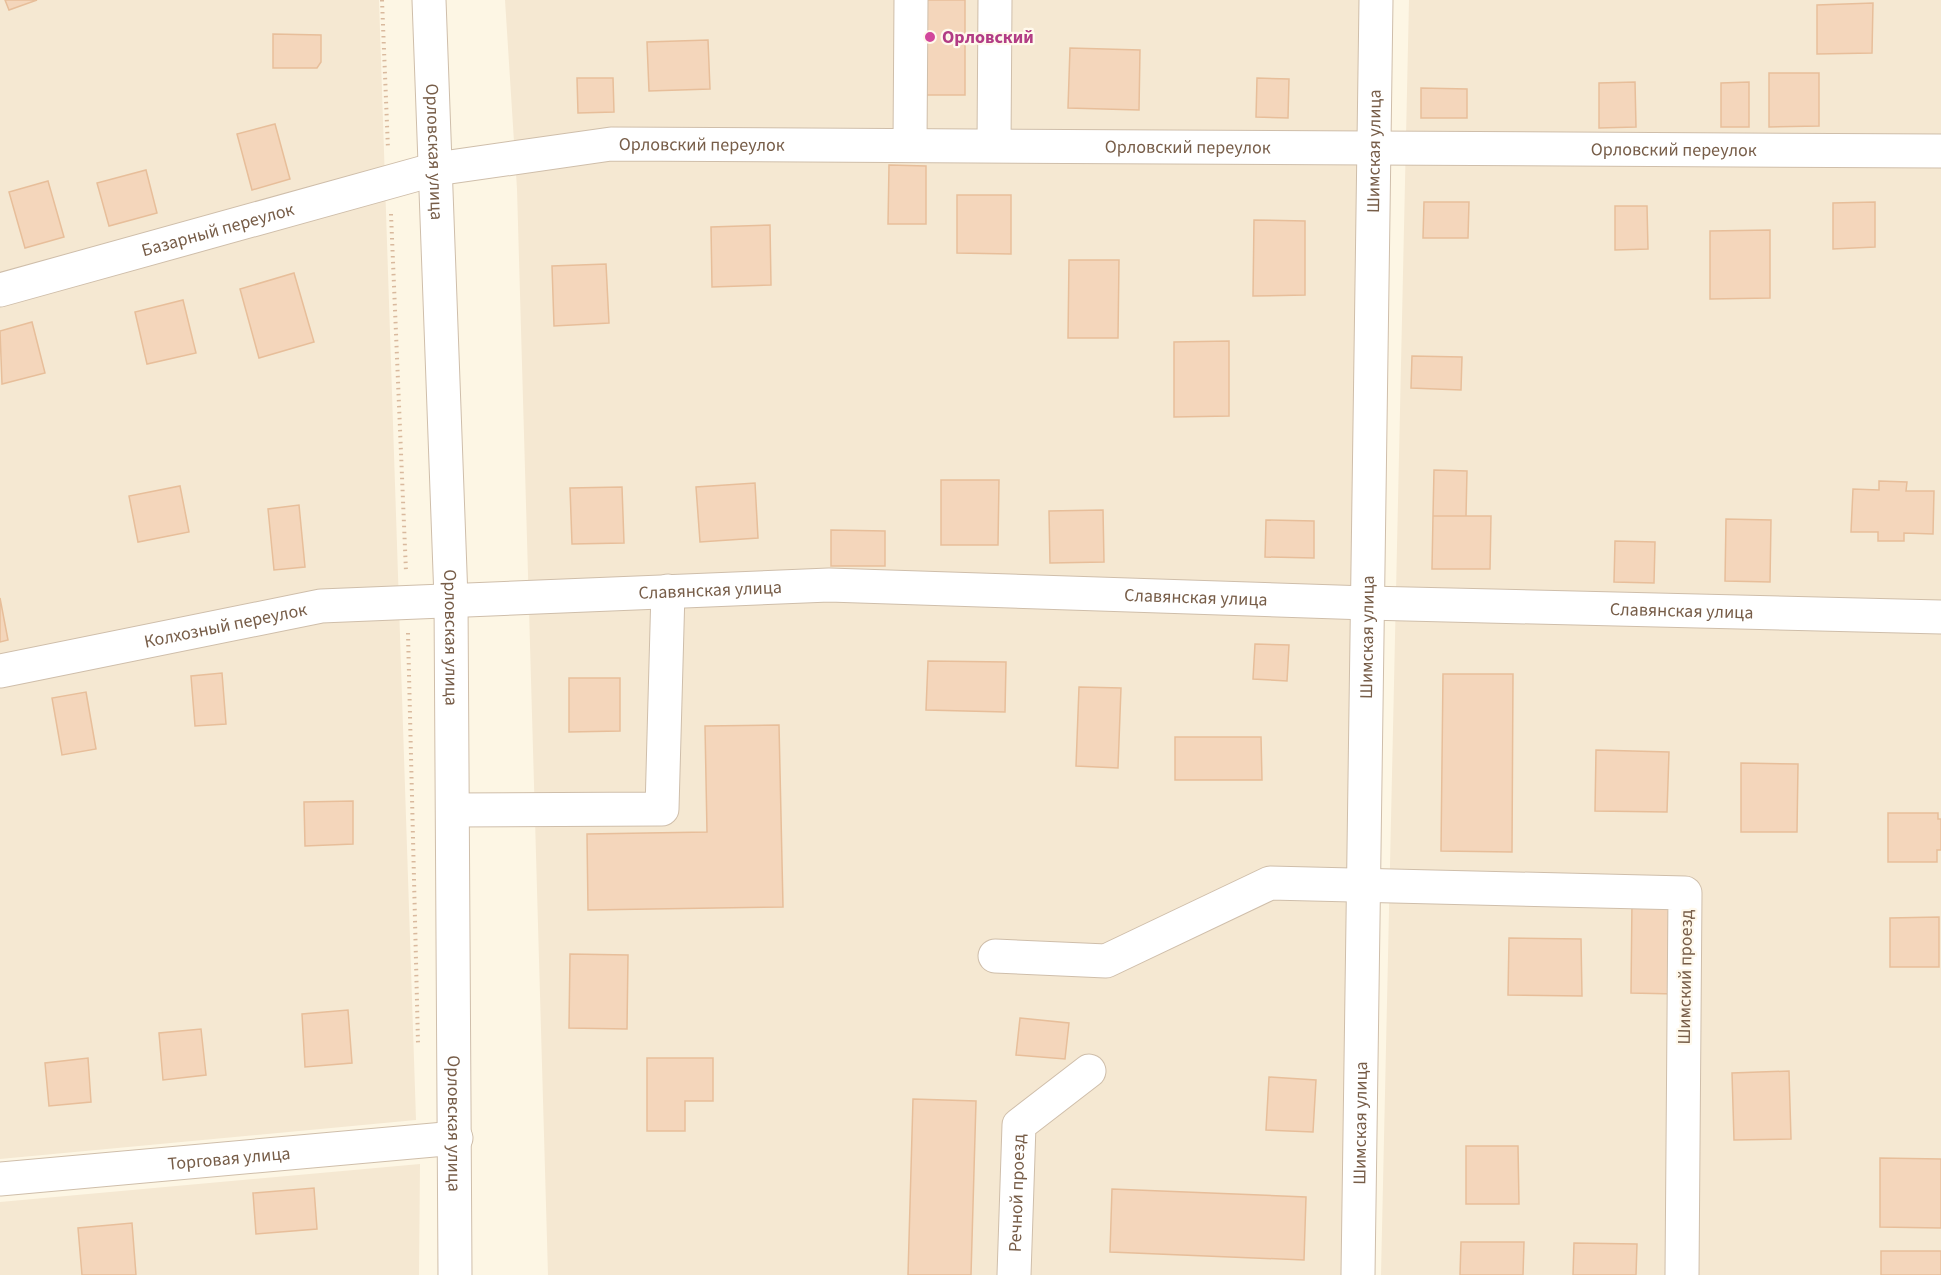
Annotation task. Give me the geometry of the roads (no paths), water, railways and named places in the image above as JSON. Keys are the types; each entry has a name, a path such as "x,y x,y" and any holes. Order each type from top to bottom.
{"street":[{"name":"Орловская улица","path":"429,0 451,599 456,1138 455,1275"},
{"path":"910,144 911,0"},
{"path":"994,145 995,0"},
{"name":"Шимская улица","path":"1358,1275 1376,0"},
{"name":"Орловский переулок","path":"436,170 611,144 1941,151"},
{"name":"Базарный переулок","path":"0,290 436,170"},
{"name":"Славянская улица","path":"451,599 829,585 1366,603 1941,617"},
{"path":"453,810 662,809 668,591"},
{"name":"Колхозный переулок","path":"0,671 321,606 451,599"},
{"path":"995,956 1106,961 1270,883 1364,885"},
{"name":"Шимский проезд","path":"1364,885 1685,893 1682,1275"},
{"name":"Речной проезд","path":"1014,1275 1019,1125 1089,1071"},
{"name":"Торговая улица","path":"0,1179 456,1138"}],"place":[{"name":"Орловский","path":"930,37"}]}
